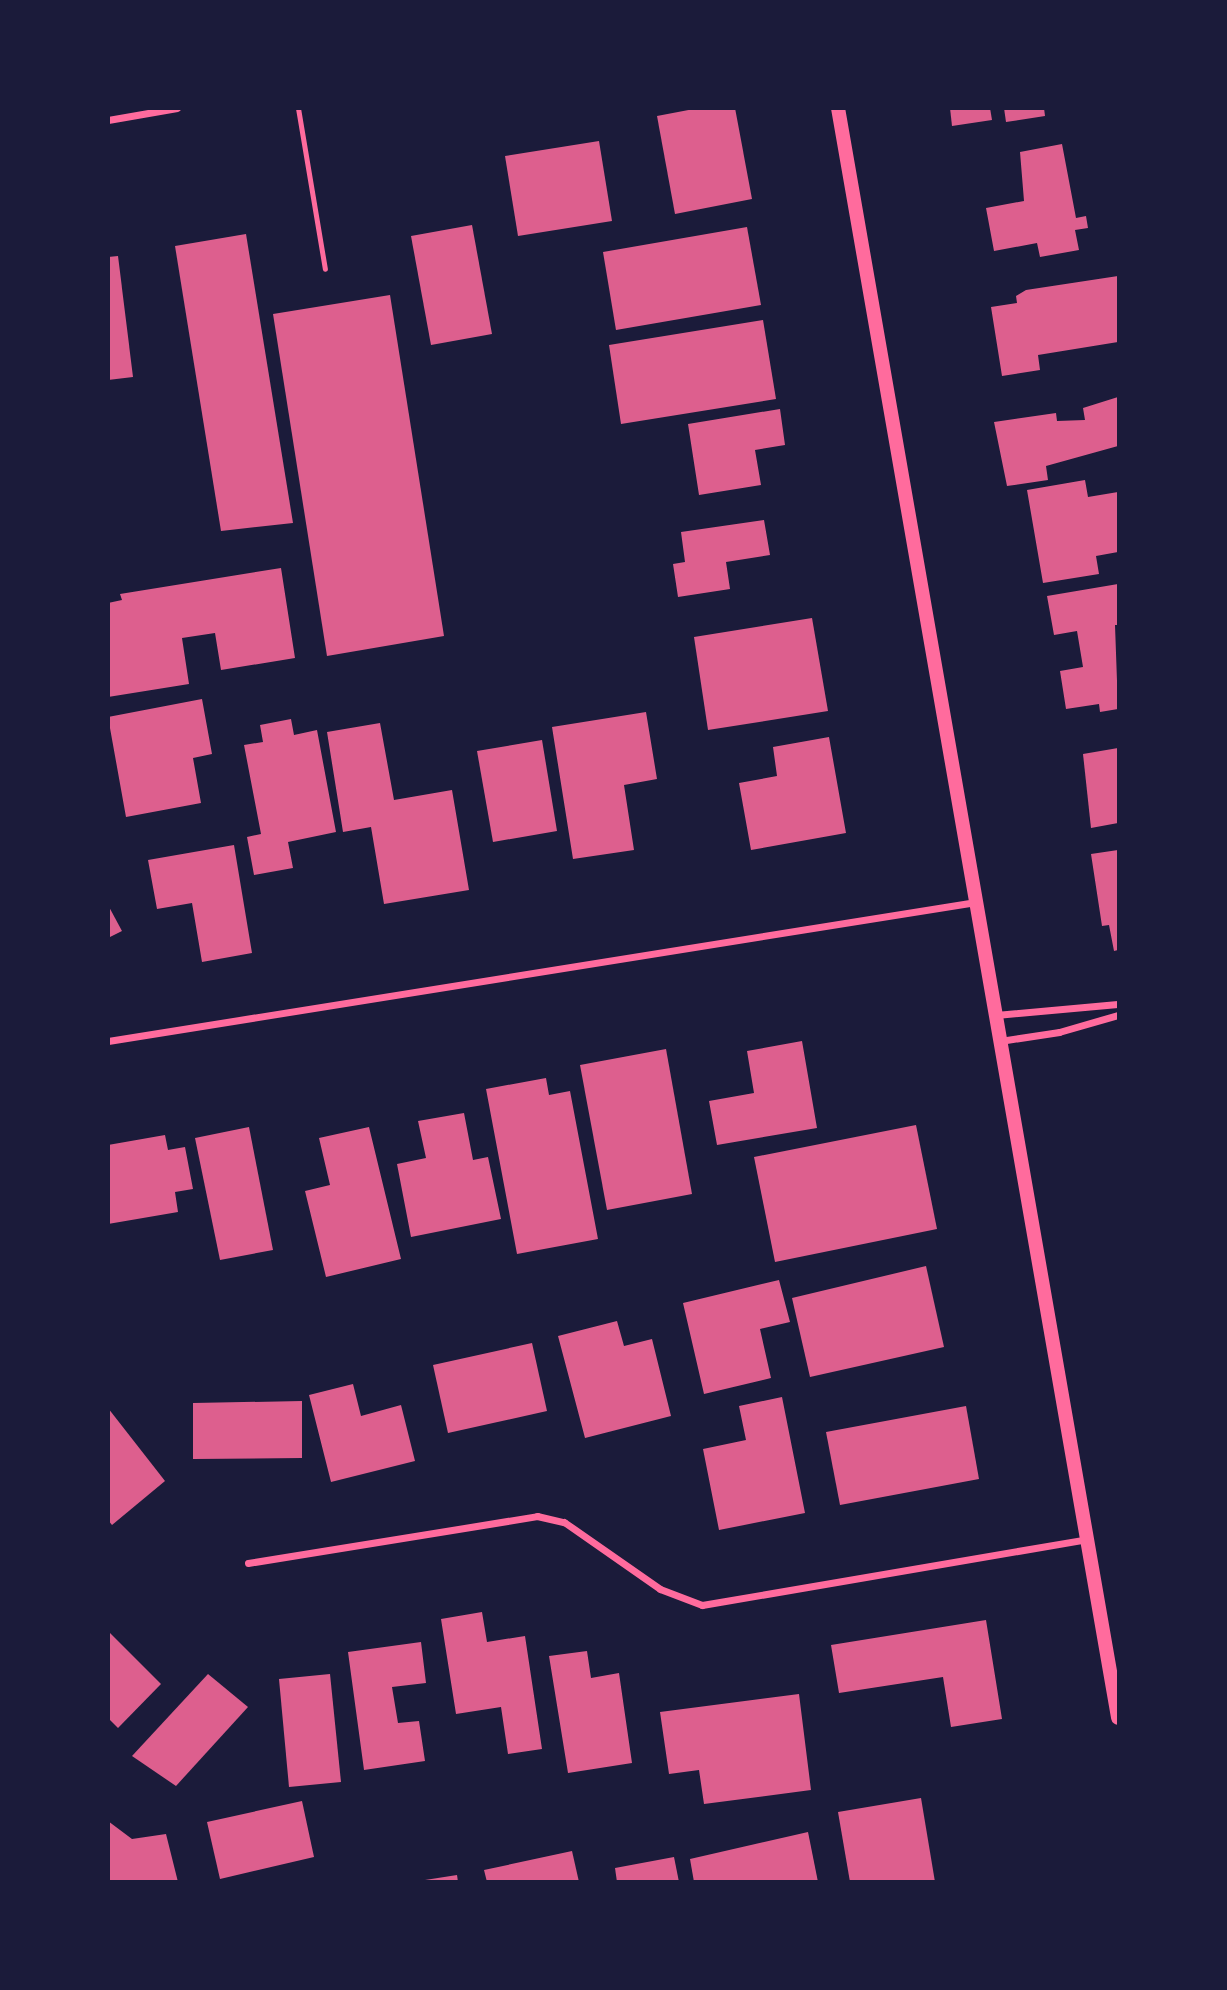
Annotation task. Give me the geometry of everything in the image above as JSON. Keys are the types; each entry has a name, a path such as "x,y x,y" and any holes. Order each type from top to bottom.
{"main road":[{"path":"838,108 1118,1718"}],"street":[{"path":"108,120 177,108"},
{"path":"108,1041 976,902"},
{"path":"996,1015 1118,1004"},
{"path":"1000,1041 1059,1032 1118,1015"},
{"path":"248,1563 537,1516 564,1522 660,1589 702,1605 1087,1539"}],"lane":[{"path":"298,108 325,270"}],"building":[{"path":"699,108 735,108 752,199 675,214 657,116"},
{"path":"950,108 990,108 992,120 952,126"},
{"path":"1004,108 1044,108 1045,116 1006,122"},
{"path":"599,141 612,221 518,236 505,156"},
{"path":"1062,144 1076,218 1086,216 1088,228 1075,230 1079,250 1040,257 1037,243 994,251 986,208 1024,201 1020,152"},
{"path":"472,225 492,334 431,345 411,236"},
{"path":"747,227 761,305 616,330 603,252"},
{"path":"246,234 293,523 221,531 175,246"},
{"path":"118,256 133,377 108,380 108,257"},
{"path":"1118,276 1118,342 1038,355 1040,370 1002,376 991,307 1017,303 1016,296 1026,290"},
{"path":"390,295 444,636 327,656 273,314"},
{"path":"763,320 776,399 621,424 609,345"},
{"path":"1118,397 1118,446 1046,466 1048,480 1007,486 994,422 1056,413 1057,421 1085,420 1083,408"},
{"path":"780,409 785,445 755,450 761,485 699,495 688,424"},
{"path":"1085,480 1088,497 1118,492 1118,552 1096,556 1099,574 1043,583 1027,490"},
{"path":"764,520 770,555 726,562 730,589 678,597 673,564 685,562 681,532"},
{"path":"281,568 295,658 221,670 215,633 182,638 189,684 108,697 108,603 122,600 120,594"},
{"path":"1118,584 1118,625 1115,625 1118,709 1100,712 1099,704 1066,709 1060,671 1083,667 1077,631 1054,635 1047,596"},
{"path":"812,618 828,711 708,730 694,637"},
{"path":"202,699 212,754 193,758 201,803 126,817 108,717"},
{"path":"646,712 657,779 624,785 634,850 573,859 552,727"},
{"path":"291,719 294,735 317,730 336,832 288,842 293,868 254,875 247,837 261,834 244,745 263,742 260,725"},
{"path":"380,723 394,800 452,790 469,890 384,904 371,827 343,832 327,732"},
{"path":"829,737 846,833 751,850 739,783 777,776 773,747"},
{"path":"542,740 557,831 493,842 477,751"},
{"path":"1118,748 1118,823 1091,828 1083,754"},
{"path":"234,845 252,953 202,962 192,903 157,909 148,860"},
{"path":"1118,850 1118,950 1114,951 1109,925 1102,926 1091,854"},
{"path":"108,905 122,931 108,938"},
{"path":"802,1041 817,1128 717,1145 709,1101 754,1093 747,1051"},
{"path":"666,1049 692,1194 607,1210 580,1065"},
{"path":"546,1078 549,1095 570,1091 598,1239 517,1254 486,1089"},
{"path":"464,1113 473,1160 488,1157 501,1219 411,1237 397,1164 426,1158 418,1121"},
{"path":"916,1125 937,1229 775,1262 754,1157"},
{"path":"249,1127 273,1250 220,1260 195,1138"},
{"path":"369,1127 401,1259 326,1277 305,1191 330,1185 319,1138"},
{"path":"165,1135 168,1150 185,1147 193,1189 175,1192 178,1212 108,1224 108,1145"},
{"path":"926,1266 944,1347 810,1377 792,1298"},
{"path":"779,1280 790,1322 760,1329 771,1378 704,1394 683,1303"},
{"path":"617,1321 624,1346 652,1339 671,1416 585,1438 558,1336"},
{"path":"532,1343 547,1411 448,1433 433,1365"},
{"path":"353,1384 361,1416 401,1405 415,1461 331,1482 309,1395"},
{"path":"782,1397 805,1513 719,1530 703,1449 746,1440 739,1406"},
{"path":"302,1401 302,1458 193,1459 193,1403"},
{"path":"966,1406 979,1479 840,1505 826,1432"},
{"path":"108,1408 165,1481 112,1525 108,1520"},
{"path":"482,1612 487,1642 525,1636 542,1749 508,1754 501,1707 456,1714 441,1619"},
{"path":"986,1620 1002,1719 951,1727 943,1677 839,1693 831,1645"},
{"path":"108,1631 161,1684 118,1728 108,1718"},
{"path":"421,1642 426,1683 392,1687 398,1723 419,1721 425,1761 364,1770 348,1652"},
{"path":"587,1651 591,1678 619,1673 632,1763 568,1773 549,1656"},
{"path":"208,1674 248,1707 176,1786 132,1756"},
{"path":"330,1674 341,1782 289,1787 279,1679"},
{"path":"799,1694 811,1790 704,1804 699,1770 669,1774 660,1712"},
{"path":"921,1798 935,1882 850,1882 838,1812"},
{"path":"302,1801 314,1857 220,1879 207,1822"},
{"path":"108,1821 132,1839 166,1834 178,1882 108,1882"},
{"path":"808,1832 818,1882 694,1882 690,1859"},
{"path":"572,1851 579,1882 487,1882 484,1870"},
{"path":"674,1857 679,1882 617,1882 615,1868"},
{"path":"457,1875 458,1882 425,1880"}]}
